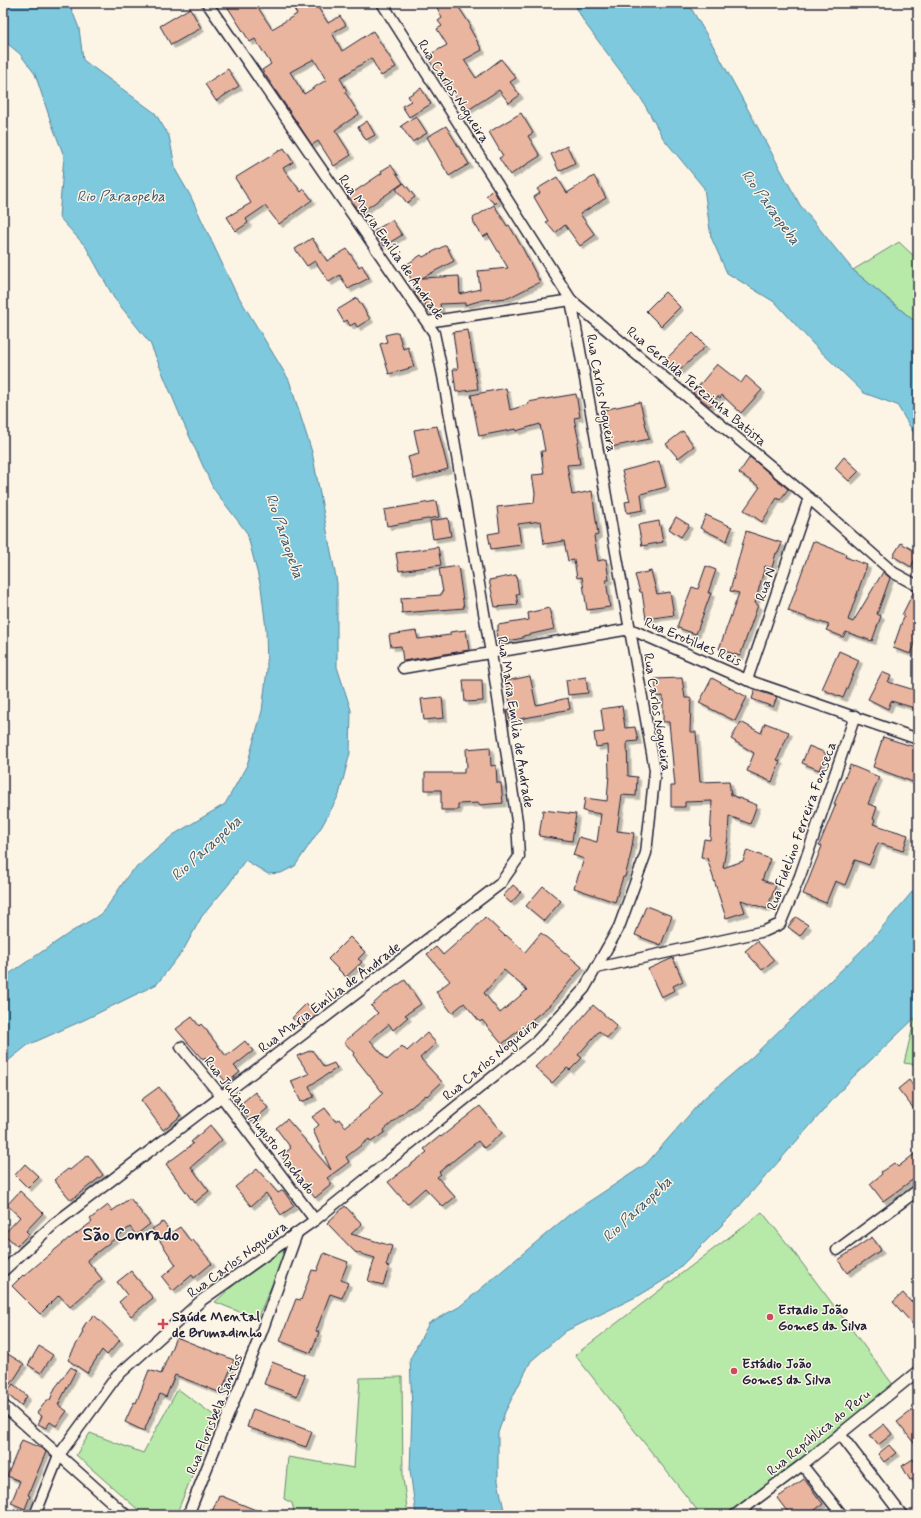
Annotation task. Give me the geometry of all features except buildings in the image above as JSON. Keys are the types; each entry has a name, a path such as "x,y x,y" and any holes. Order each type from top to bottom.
{"street":[{"name":"Rua Maria Emília de Andrade","path":"3,1271 54,1224 500,884 519,857 517,821 491,652 444,376 434,333 207,3"},
{"name":"Rua Carlos Nogueira","path":"35,1515 59,1455 116,1377 202,1300 315,1220 535,1043 584,989 619,927 646,853 655,770 572,300 382,3"},
{"path":"427,322 572,300"},
{"name":"Rua Geralda Terezinha Batista","path":"572,300 809,498 894,572 918,586"},
{"name":"Rua N","path":"748,680 809,498"},
{"name":"Rua Erotildes Reis","path":"403,668 630,629 748,680 918,739"},
{"name":"Rua Fidelino Ferreira Fonseca","path":"596,968 764,931 780,924 800,876 855,716"},
{"name":"Rua Juliano Augusto Machado","path":"182,1047 315,1220"},
{"path":"837,1250 918,1190"},
{"name":"Rua Florisbela Santos","path":"188,1515 262,1331 297,1233"},
{"name":"Rua República do Peru","path":"735,1515 802,1465 918,1371"},
{"path":"3,1405 126,1515"},
{"path":"840,1434 902,1515"},
{"path":"802,1465 842,1515"}],"green space":[{"path":"899,242 918,260 918,324 853,270"},
{"path":"918,1015 918,1065 904,1063 915,1018"},
{"name":"Estadio João Gomes da Silva","path":"762,1212 894,1386 727,1515 701,1515 575,1355"},
{"path":"275,1247 280,1248 286,1253 257,1319 215,1302"},
{"path":"402,1377 403,1478 408,1515 295,1515 292,1503 284,1499 288,1457 354,1468 360,1378"},
{"path":"178,1389 216,1417 176,1515 144,1515 76,1455 90,1433 143,1453"}],"water":[{"name":"Rio Paraopeba","path":"3,3 69,3 79,28 83,60 155,113 169,136 176,171 190,195 234,289 289,380 312,452 337,583 337,667 351,710 350,753 339,795 322,826 295,866 281,873 268,874 245,860 229,884 202,916 184,949 157,984 84,1020 28,1045 3,1065 3,978 71,932 103,913 129,874 173,835 225,804 247,765 262,711 267,670 266,629 261,587 247,533 213,488 182,420 150,343 114,298 86,247 59,217 64,156 35,74 20,54 3,40"},
{"name":"Rio Paraopeba","path":"574,3 688,3 715,49 800,205 853,270 918,324 918,440 897,405 864,393 813,344 776,303 727,273 711,237 704,188 663,138 642,100 584,22"},
{"name":"Rio Paraopeba","path":"918,885 918,1015 851,1079 729,1218 671,1276 640,1295 566,1331 531,1361 505,1412 498,1433 498,1481 505,1515 416,1515 410,1470 412,1410 410,1359 429,1323 459,1307 570,1214 646,1164 703,1099 752,1057 867,945"}],"place":[{"name":"Estadio João Gomes da Silva","path":"770,1317"},
{"name":"Saúde Mental de Brumadinho","path":"163,1324"},
{"name":"Estádio João Gomes da Silva","path":"734,1371"}],"district":[{"name":"São Conrado","path":"131,1234"}]}
